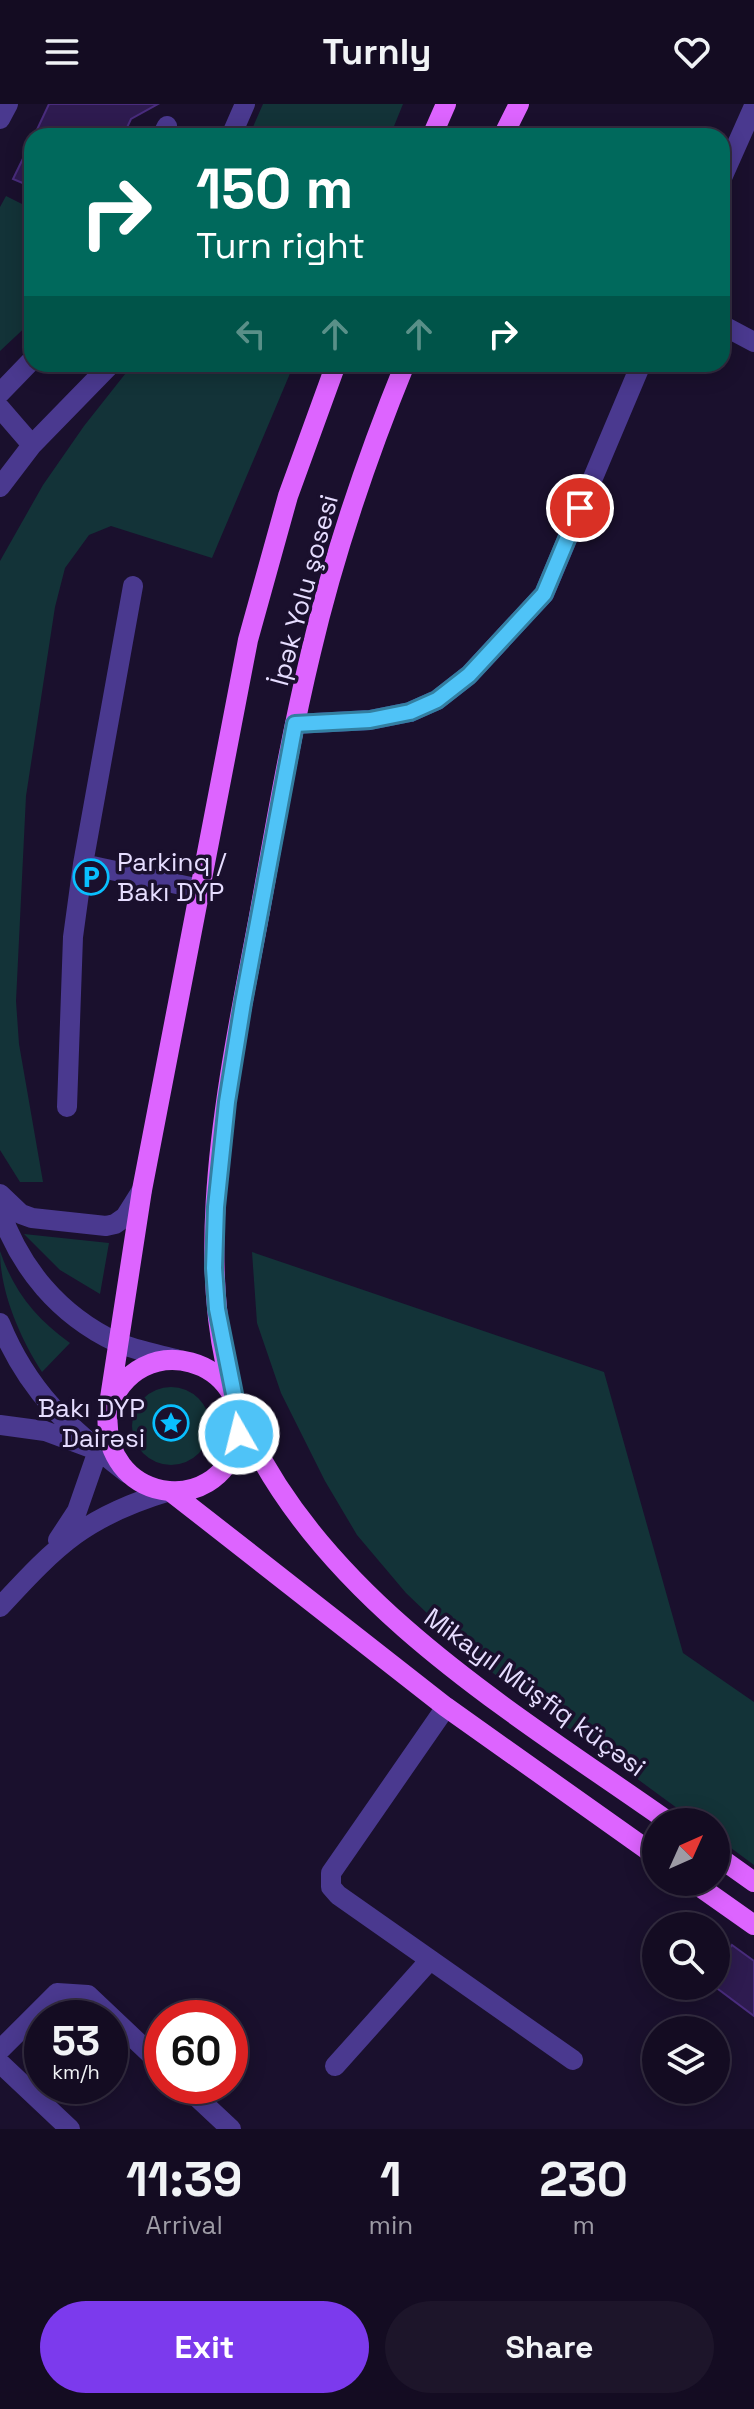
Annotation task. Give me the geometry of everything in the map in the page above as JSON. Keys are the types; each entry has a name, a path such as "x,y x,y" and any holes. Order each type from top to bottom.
{"main road":[{"path":"436,128 446,104"},
{"path":"507,128 519,104"},
{"name":"İpək Yolu şosesi","path":"108,1411 142,1190 248,640 288,496 333,372"},
{"name":"İpək Yolu şosesi","path":"236,1404 217,1309 214,1268 216,1207 227,1102 295,724 328,586 356,496 402,372"},
{"path":"189,1361 222,1382 236,1404 239,1423 237,1443 223,1469 199,1486 170,1491 152,1488 135,1480 121,1466 111,1449 107,1430 108,1411 117,1390 132,1373 153,1362 189,1361"},
{"name":"Mikayıl Müşfiq küçəsi","path":"236,1404 269,1471 292,1503 339,1562 402,1626 466,1678 649,1808"},
{"path":"170,1491 446,1707 642,1846"},
{"path":"730,1865 754,1882"},
{"path":"713,1896 754,1925"}],"street":[{"path":"0,119 8,104"},
{"path":"234,128 245,104"},
{"path":"730,160 754,106"},
{"path":"730,329 754,342"},
{"path":"0,393 24,368"},
{"path":"0,487 32,445 103,372"},
{"path":"295,724 370,720 410,712 437,700 469,675 544,594 638,372"},
{"path":"0,408 32,445"},
{"path":"67,1107 73,937 83,864 133,586"},
{"path":"83,864 200,889"},
{"path":"0,1194 21,1214 32,1218 106,1226 125,1217 142,1190"},
{"path":"0,1210 20,1258 66,1310 119,1343 176,1359"},
{"path":"0,1323 13,1355 30,1382 99,1451 135,1480"},
{"path":"0,1607 47,1556 77,1511 99,1451 108,1411"},
{"path":"0,1425 45,1431 99,1451"},
{"path":"47,1556 99,1518 170,1491"},
{"path":"446,1707 331,1873 331,1887 338,1895 573,2060"},
{"path":"335,2066 430,1960"},
{"path":"0,2050 57,1993 88,1995 144,2048"},
{"path":"0,2063 70,2129"},
{"path":"204,2104 231,2129"}],"green space":[{"path":"263,104 403,104 393,128 252,128"},
{"path":"6,196 24,205 24,328 0,351 0,207"},
{"path":"127,372 291,372 212,558 111,526 89,535 65,568 55,607 26,796 16,1001 19,1044 43,1182 20,1182 0,1150 0,561 43,485"},
{"path":"24,1234 109,1243 100,1294 60,1270"},
{"path":"0,1251 27,1303 70,1343 42,1372 26,1345 7,1298"},
{"path":"252,1252 604,1372 683,1653 754,1702 754,1865 730,1847 730,1808 677,1808 478,1662 406,1593 357,1535 325,1481 281,1393 257,1323"},
{"name":"Bakı DYP Dairəsi","path":"171,1387 186,1390 199,1398 207,1411 210,1426 207,1441 199,1454 186,1462 171,1465 156,1462 143,1454 135,1441 132,1426 135,1411 143,1398 156,1390"}],"building":[{"path":"49,104 158,104 131,119 127,128 38,128"},
{"path":"24,156 24,184 13,179"},
{"path":"732,1945 754,1961 754,2016 730,1998"}],"place":[{"name":"Parkinq / Bakı DYP","path":"91,877"},
{"name":"Bakı DYP Dairəsi","path":"171,1423"}],"route":[{"path":"239,1434 238,1414 217,1309 214,1268 216,1207 227,1102 243,1003 295,724 370,720 410,712 437,700 469,675 544,594 580,508"}]}
